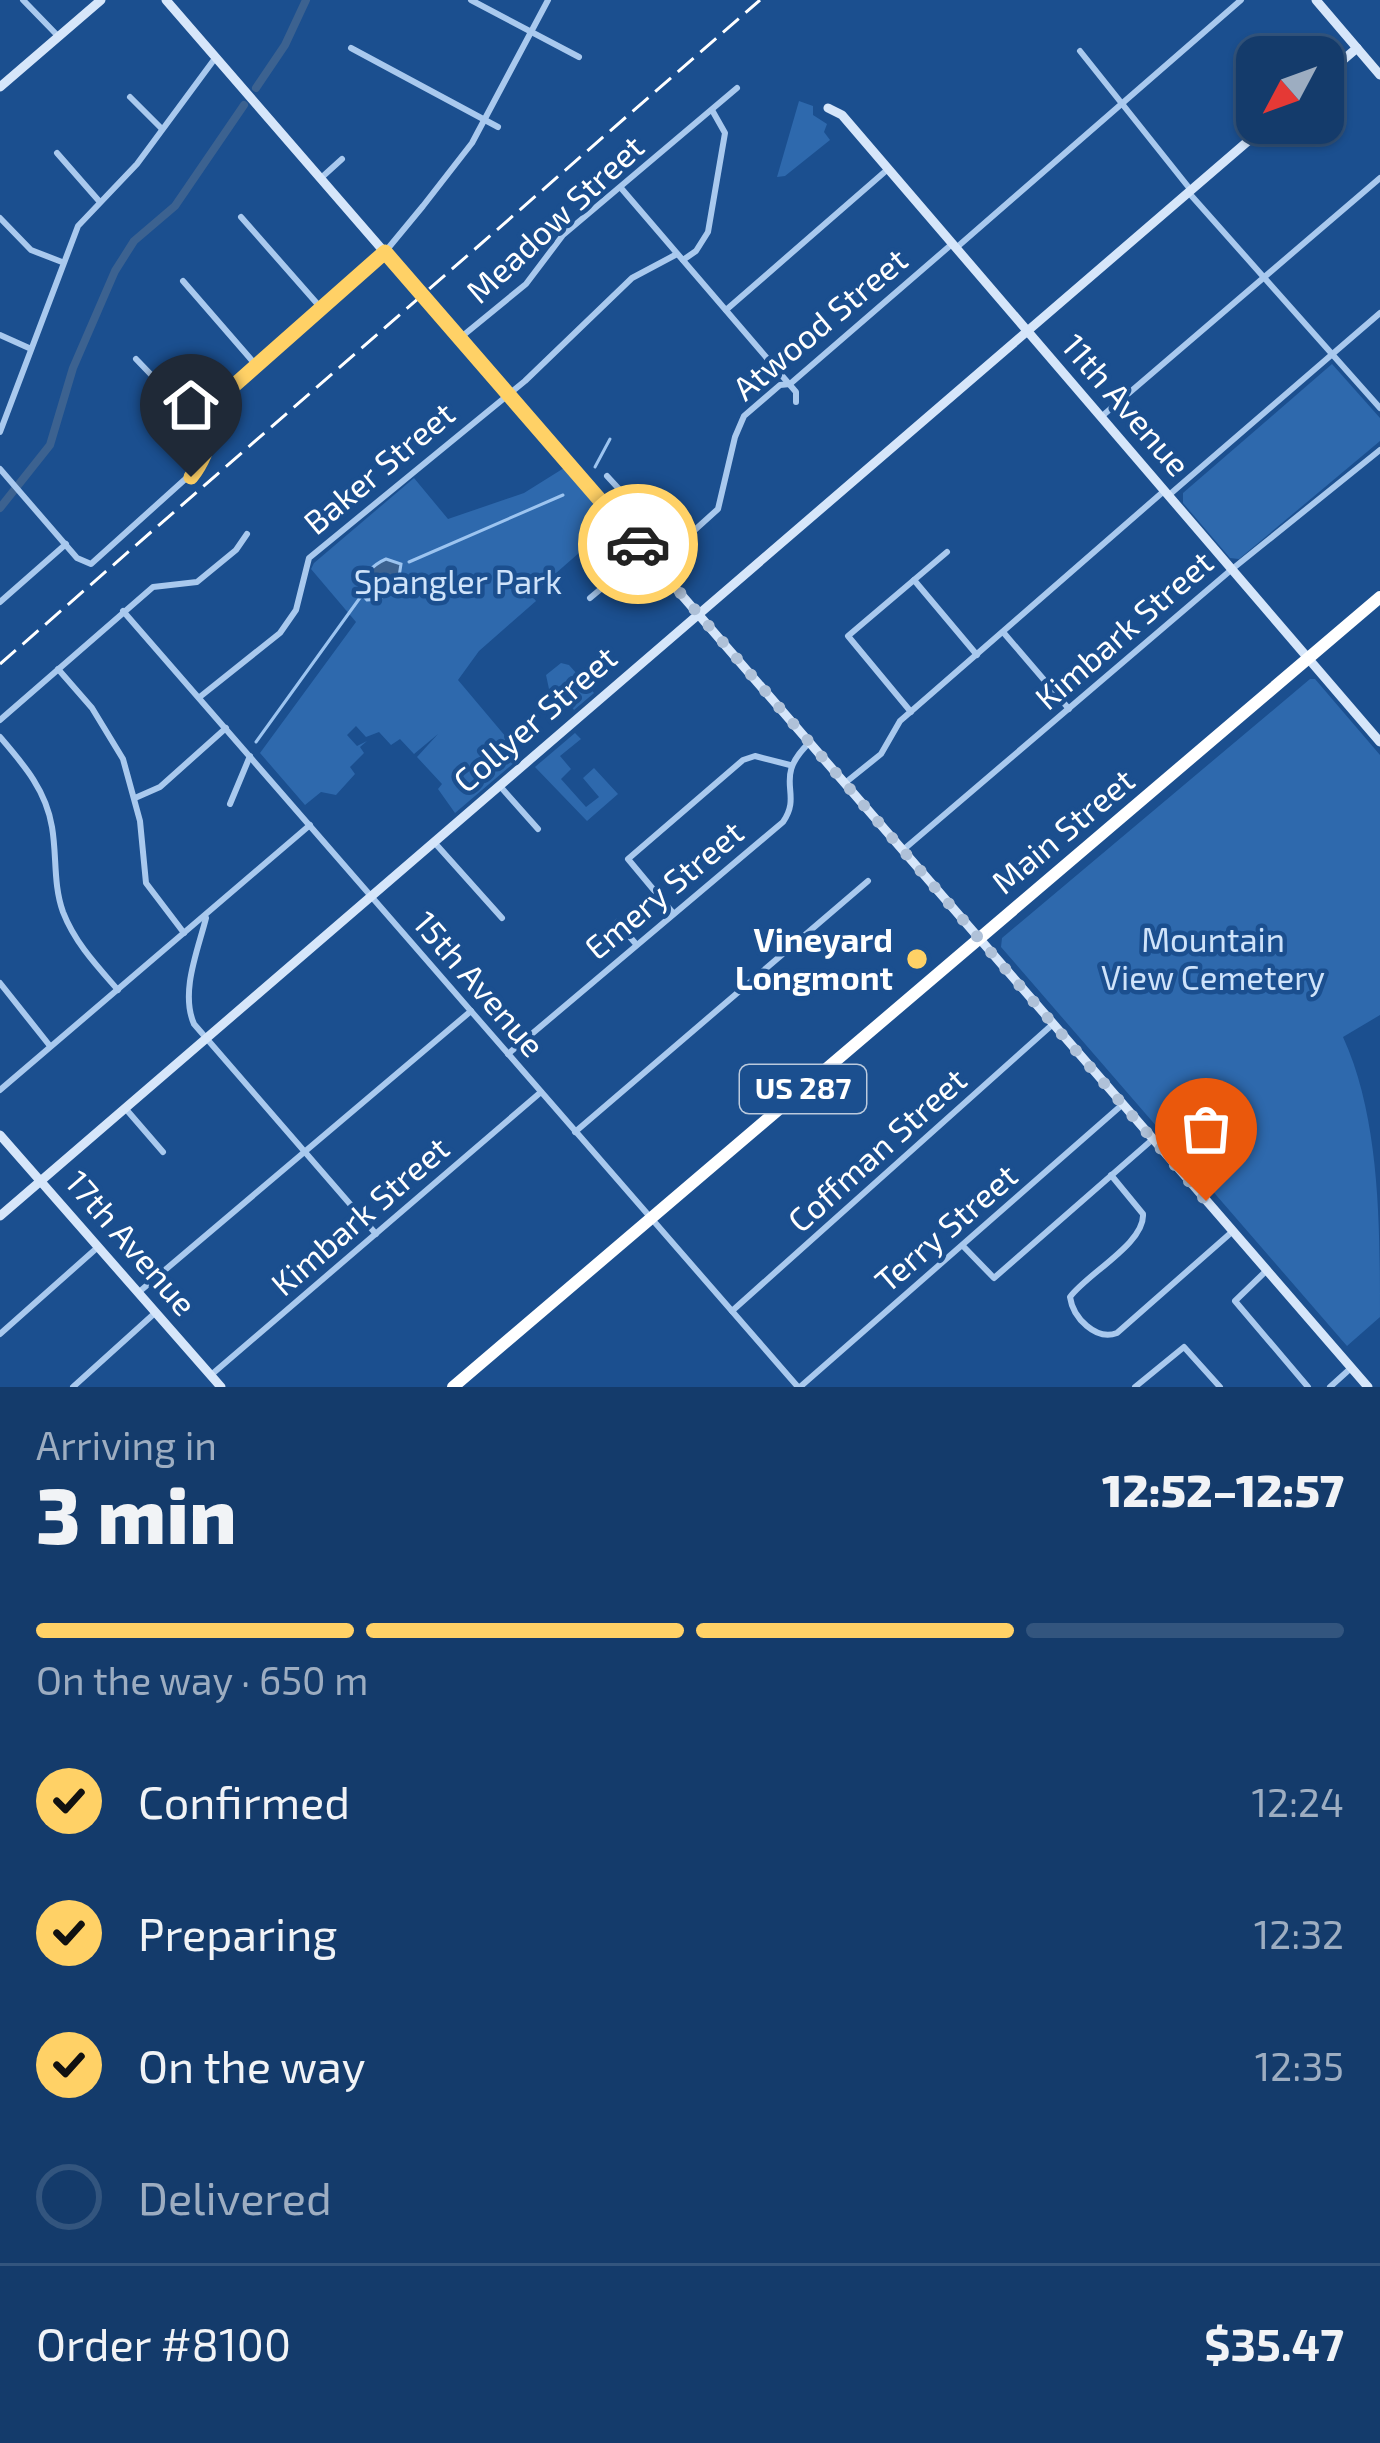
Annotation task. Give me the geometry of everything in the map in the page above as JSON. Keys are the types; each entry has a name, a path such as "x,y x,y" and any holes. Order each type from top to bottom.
{"highway":[{"name":"Main Street","path":"448,1387 1380,597"}],"street":[{"path":"23,0 58,36"},
{"path":"0,87 101,0"},
{"path":"166,0 1368,1387"},
{"path":"471,0 579,57"},
{"path":"0,469 87,565 191,477 202,464 222,401 255,364 385,252 459,161 548,0"},
{"name":"Atwood Street","path":"656,565 722,501 744,416 780,385 790,384 1241,0"},
{"path":"1316,0 1380,75"},
{"path":"351,48 498,127"},
{"path":"1344,59 1357,48"},
{"path":"1080,51 1191,192 1380,408"},
{"path":"0,431 78,226 137,164 216,57"},
{"name":"Meadow Street","path":"460,338 526,284 563,236 737,88"},
{"path":"130,97 162,129"},
{"name":"11th Avenue","path":"828,107 842,115 1380,742"},
{"path":"680,257 696,251 708,232 725,134 712,110"},
{"name":"Collyer Street","path":"0,1216 1245,144"},
{"path":"56,153 99,201"},
{"path":"321,178 341,159"},
{"path":"726,310 888,169"},
{"path":"1100,417 1380,178"},
{"path":"621,188 790,384 796,402"},
{"path":"241,217 321,308"},
{"path":"0,218 32,250 62,262"},
{"name":"Baker Street","path":"200,697 280,633 296,610 309,558 525,381 632,278 680,257"},
{"path":"183,281 255,364"},
{"path":"845,784 881,754 900,721 1380,314"},
{"path":"0,335 29,348"},
{"path":"136,359 212,438"},
{"name":"Kimbark Street","path":"903,850 1380,450"},
{"path":"607,476 654,527 679,535 691,533"},
{"path":"0,720 153,587 197,582 236,550 247,534"},
{"path":"0,602 65,544"},
{"path":"590,598 645,552"},
{"path":"911,712 848,636 947,552"},
{"path":"914,580 977,655"},
{"name":"15th Avenue","path":"124,611 799,1387"},
{"path":"1004,632 1069,710"},
{"path":"58,669 111,736 135,798 146,883 184,933"},
{"path":"135,798 160,787 226,728"},
{"path":"0,737 27,769 47,805 53,870 65,917 89,957 118,990"},
{"path":"673,913 628,859 743,760 755,756 790,765 810,742"},
{"path":"230,804 250,756"},
{"name":"Emery Street","path":"508,1054 782,822 791,805 790,765"},
{"path":"499,785 538,829"},
{"path":"0,1090 310,825"},
{"path":"434,842 502,918"},
{"path":"575,1132 868,881"},
{"path":"207,914 188,1002 194,1024 376,1234"},
{"path":"617,922 636,944"},
{"path":"0,983 50,1047"},
{"path":"138,1292 471,1011"},
{"name":"Coffman Street","path":"732,1311 1053,1024"},
{"name":"Kimbark Street","path":"211,1375 541,1092"},
{"name":"Terry Street","path":"799,1387 1123,1104"},
{"path":"125,1108 163,1152"},
{"name":"17th Avenue","path":"0,1135 221,1387"},
{"path":"963,1246 994,1278 1153,1139"},
{"path":"1111,1175 1144,1221 1138,1235 1070,1297 1072,1309 1096,1334 1117,1333 1233,1232"},
{"path":"0,1334 98,1246"},
{"path":"1267,1270 1235,1301 1308,1387"},
{"path":"73,1387 156,1312"},
{"path":"1135,1387 1184,1347 1220,1387"},
{"path":"1330,1387 1352,1368"}],"green space":[{"path":"799,101 813,106 813,115 827,124 824,132 830,140 785,176 777,177"},
{"path":"1332,364 1380,418 1380,441 1239,559 1230,558 1183,503 1183,493"},
{"name":"Spangler Park","path":"564,468 612,524 531,595 536,601 479,651 458,680 522,756 455,813 438,789 442,784 417,757 438,734 414,754 400,739 391,745 379,732 366,737 356,726 347,735 357,746 367,741 360,747 364,753 350,767 355,774 336,795 321,792 305,805 260,753 356,622 311,569 314,563 414,478 448,519 524,493"},
{"path":"561,663 569,665 594,693 574,710 555,686 549,689 546,675"},
{"name":"Mountain View Cemetery","path":"1315,679 1380,755 1380,1015 1343,1037 1371,1137 1380,1317 1347,1346 1001,947 1002,938"},
{"path":"575,733 581,739 560,756 571,769 561,779 586,807 599,797 583,778 594,768 618,794 587,821 535,767"}],"shaded area":[{"path":"386,559 401,564 398,578 387,594 367,600 360,592 363,581"}],"waterway":[{"path":"256,88 285,45 306,0"},
{"path":"0,508 50,445 73,368 115,271 134,241 175,206 244,105"},
{"path":"595,467 610,439"},
{"path":"409,562 563,495"},
{"path":"256,742 362,595"}],"railway":[{"path":"0,664 760,0"}],"way so far":[{"path":"638,544 1206,1201"}],"place":[{"name":"Vineyard Longmont","path":"917,959"}],"route":[{"path":"191,477 209,449 216,414 230,389 385,252 638,544"}]}
